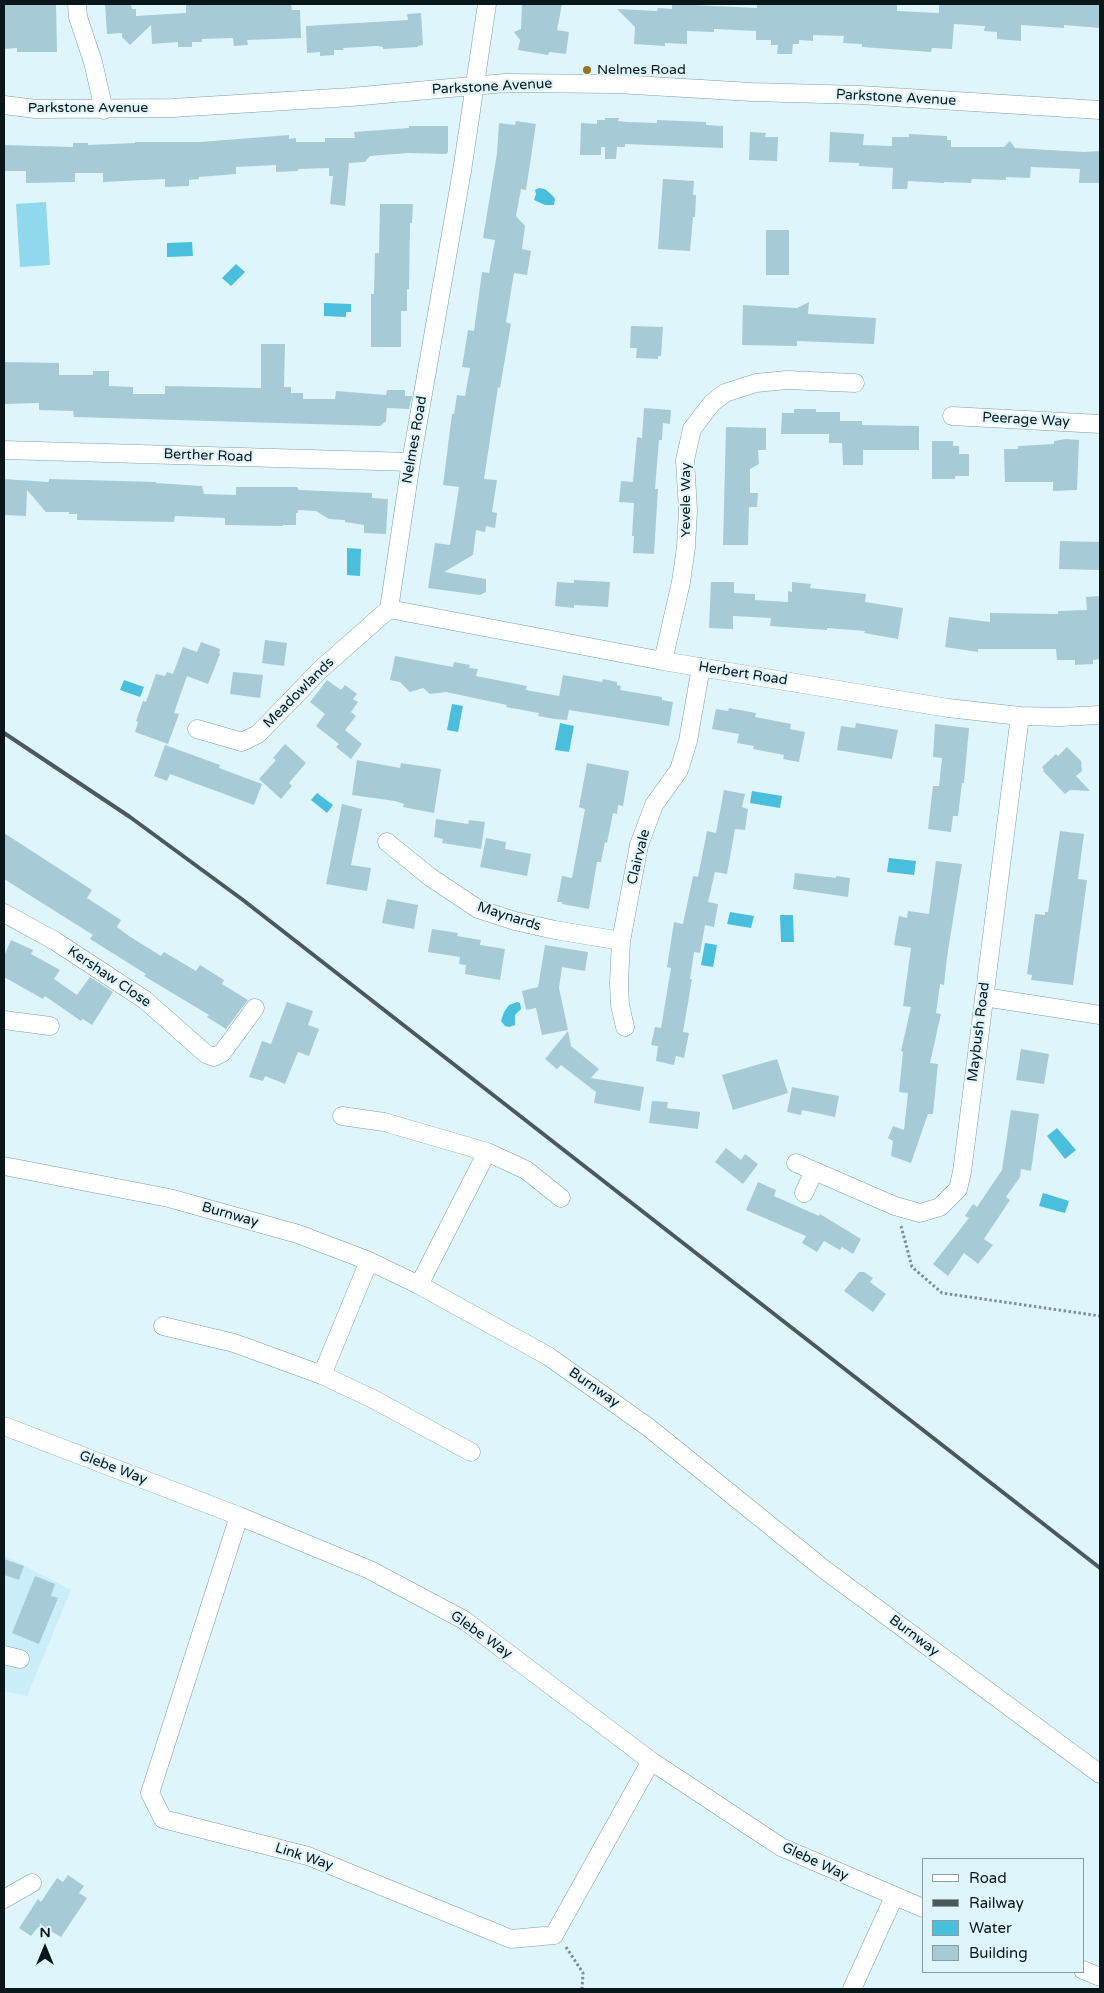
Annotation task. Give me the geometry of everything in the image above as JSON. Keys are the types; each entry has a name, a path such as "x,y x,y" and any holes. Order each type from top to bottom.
{"street":[{"path":"77,4 78,16 93,62 104,110"},
{"name":"Nelmes Road","path":"389,610 411,462 476,86 487,4"},
{"name":"Parkstone Avenue","path":"4,105 36,109 172,108 351,97 505,83 617,84 752,92 870,96 1100,110"},
{"name":"Yevele Way","path":"663,661 681,582 686,547 688,510 685,460 692,428 712,403 726,393 756,383 787,380 855,383"},
{"name":"Peerage Way","path":"952,416 1100,424"},
{"name":"Berther Road","path":"4,450 411,462"},
{"name":"Herbert Road","path":"389,610 663,661 948,708 1020,716 1100,715"},
{"name":"Meadowlands","path":"197,728 242,742 258,734 321,668 389,610"},
{"name":"Clairvale","path":"625,1027 618,983 621,941 639,845 654,805 679,770 688,741 701,667"},
{"name":"Maybush Road","path":"796,1163 895,1206 920,1213 940,1207 958,1189 962,1172 1020,716"},
{"name":"Maynards","path":"387,842 430,877 478,909 515,921 554,930 621,941"},
{"name":"Kershaw Close","path":"4,913 55,941 145,1000 206,1054 214,1057 222,1053 255,1008"},
{"path":"984,997 1100,1015"},
{"path":"4,1020 50,1026"},
{"path":"342,1116 384,1122 487,1152 526,1170 561,1198"},
{"path":"419,1285 487,1152"},
{"name":"Burnway","path":"4,1166 169,1198 298,1234 369,1262 419,1285 548,1356 648,1427 825,1570 1100,1774"},
{"path":"804,1193 814,1171"},
{"path":"322,1375 369,1262"},
{"path":"163,1326 234,1343 322,1375 373,1399 471,1452"},
{"name":"Glebe Way","path":"4,1426 238,1516 370,1570 464,1620 651,1761 781,1847 922,1908"},
{"name":"Link Way","path":"238,1516 150,1792 163,1819 308,1856 511,1939 554,1935"},
{"path":"554,1935 651,1761"},
{"path":"4,1899 32,1883"},
{"path":"852,1989 894,1897"},
{"path":"1084,1970 1100,1977"}],"path":[{"path":"895,1206 912,1266 942,1293 1100,1316"},
{"path":"554,1935 569,1950 583,1973 582,1989"}],"shaded area":[{"path":"46,202 50,265 20,267 16,204"},
{"path":"4,1555 71,1590 27,1696 4,1691"}],"water":[{"path":"539,188 545,189 553,196 555,199 554,205 545,205 534,200 535,190"},
{"path":"192,242 193,256 167,257 167,243"},
{"path":"236,264 245,272 231,286 222,278"},
{"path":"324,303 351,304 351,312 346,312 346,317 324,316"},
{"path":"347,548 361,549 360,576 347,575"},
{"path":"124,680 144,687 140,697 120,690"},
{"path":"452,704 463,706 458,732 447,730"},
{"path":"560,723 574,726 569,752 555,750"},
{"path":"752,791 782,796 780,808 750,803"},
{"path":"317,793 333,805 327,813 311,800"},
{"path":"889,858 916,861 914,875 887,872"},
{"path":"730,912 754,916 751,928 727,924"},
{"path":"780,915 793,915 794,942 781,942"},
{"path":"705,943 717,945 713,967 701,965"},
{"path":"517,1002 520,1003 521,1009 515,1015 515,1025 505,1026 501,1021 504,1012 509,1005"},
{"path":"1057,1128 1076,1150 1065,1159 1047,1136"},
{"path":"1043,1193 1069,1201 1065,1213 1039,1206"}],"building":[{"path":"4,4 56,4 57,52 17,52 17,48 4,49"},
{"path":"105,4 131,4 132,9 136,9 136,16 186,13 186,4 291,4 292,10 300,10 301,38 247,40 248,45 234,46 233,38 202,39 202,42 192,42 192,47 178,47 178,42 152,44 151,25 130,45 122,37 122,33 107,34"},
{"path":"522,4 562,4 557,30 569,32 566,54 549,52 548,55 518,50 520,40 514,32 521,29"},
{"path":"672,4 757,8 757,4 897,4 897,11 939,13 939,4 1100,4 1100,28 1064,25 1064,28 1021,25 1021,41 997,39 997,32 984,31 985,26 954,24 952,49 932,48 931,52 862,47 862,44 843,43 844,36 813,35 813,41 799,40 799,44 793,44 792,54 777,54 778,45 771,45 771,40 756,40 756,31 714,29 714,32 687,31 687,44 665,43 665,46 634,44 635,27 617,9 657,11 658,8 672,9"},
{"path":"421,13 423,45 418,47 383,49 383,47 378,46 343,48 344,50 334,50 334,55 320,56 320,52 307,53 306,26 408,20 407,14"},
{"path":"605,118 619,118 618,121 626,122 657,123 657,120 706,122 706,125 723,126 723,148 625,144 625,147 617,147 616,159 605,159 605,147 601,147 601,155 580,155 581,123 597,124 597,120 605,120"},
{"path":"516,121 536,124 526,190 521,189 516,216 525,226 522,249 531,251 527,275 514,273 506,322 511,324 500,388 498,387 484,479 497,480 492,512 497,513 495,528 486,526 485,532 476,530 473,555 444,572 486,579 486,592 480,595 428,588 435,543 450,545 459,487 443,485 452,414 454,414 457,395 465,396 470,368 462,367 468,330 474,331 482,272 489,273 495,240 483,238 497,153 499,123 515,125"},
{"path":"409,126 448,126 448,152 446,154 408,153 370,156 365,162 349,163 345,206 330,204 333,176 329,176 329,168 276,172 276,165 236,167 236,174 199,177 199,179 189,180 189,186 165,187 165,179 103,182 103,173 75,173 75,182 26,183 26,171 4,171 4,145 73,147 73,143 88,143 88,145 135,142 200,142 289,135 289,139 296,138 296,142 325,142 325,138 355,138 354,132 409,128"},
{"path":"750,132 766,133 765,137 778,137 777,161 749,160"},
{"path":"830,132 864,134 863,145 892,146 892,137 909,137 909,134 947,136 947,140 951,140 951,147 1004,147 1010,141 1015,148 1084,152 1100,151 1100,183 1079,183 1080,169 1031,167 1030,178 1006,177 1006,180 972,179 971,183 908,181 907,189 892,189 893,168 859,166 859,163 829,162"},
{"path":"663,179 694,181 693,195 696,195 695,217 693,217 690,251 658,249"},
{"path":"380,204 413,204 412,223 410,223 409,289 407,289 407,311 401,311 401,347 371,347 371,294 374,294 375,253 379,253"},
{"path":"766,230 789,230 789,275 766,275"},
{"path":"809,302 808,314 876,318 874,344 797,341 797,346 742,345 743,305 797,308"},
{"path":"631,326 663,327 661,356 658,356 658,359 636,358 637,348 630,348"},
{"path":"261,344 285,344 284,387 291,387 291,393 303,393 303,399 335,399 336,391 386,395 387,390 405,390 405,396 412,396 409,409 387,408 386,421 380,426 74,417 73,411 39,410 39,403 4,404 4,362 59,363 59,375 93,375 93,371 109,371 109,386 133,387 133,394 165,394 165,386 261,388"},
{"path":"644,408 671,410 670,424 663,423 662,440 659,440 655,489 658,489 654,554 633,553 634,503 619,502 621,481 633,482 637,437 642,438"},
{"path":"794,409 816,409 816,412 840,412 840,421 862,421 862,425 919,426 919,450 863,450 863,465 843,465 842,443 829,443 829,434 781,434 782,413 794,413"},
{"path":"726,427 766,428 766,450 758,450 759,464 750,469 750,493 758,493 757,507 749,507 748,545 723,545"},
{"path":"1066,439 1079,440 1077,490 1053,491 1053,482 1005,482 1004,449 1018,449 1018,446 1054,444 1054,441"},
{"path":"932,441 953,441 953,446 959,446 959,454 969,454 969,476 955,476 955,479 932,479"},
{"path":"4,479 49,482 49,479 156,482 202,486 204,494 236,495 236,487 297,487 299,490 372,493 372,498 388,499 386,534 364,533 364,525 345,522 345,520 329,519 316,511 298,510 298,513 296,513 296,525 283,526 225,525 225,518 175,516 174,522 77,520 77,514 46,512 27,490 26,516 4,515"},
{"path":"1060,541 1100,542 1100,570 1059,569"},
{"path":"574,580 610,582 608,607 574,605 574,608 555,606 557,582 574,583"},
{"path":"711,582 734,582 734,593 755,594 755,600 788,602 788,591 792,592 792,582 811,584 810,588 866,594 865,602 903,608 898,639 864,633 865,631 770,626 771,618 733,616 733,629 709,628"},
{"path":"1100,596 1100,659 1093,660 1093,664 1075,665 1075,660 1057,660 1056,649 978,649 978,652 945,647 949,617 990,622 990,613 1058,614 1058,611 1087,610 1086,597"},
{"path":"265,640 287,643 284,666 262,663"},
{"path":"201,642 220,649 220,654 208,684 187,676 174,713 179,714 168,744 135,732 138,722 136,721 143,701 146,702 156,674 165,676 167,672 173,674 183,647 197,652"},
{"path":"395,656 453,667 454,662 470,665 469,668 478,669 476,676 527,686 526,690 559,696 563,675 602,682 603,679 617,682 617,685 621,686 620,690 662,697 662,700 673,702 669,726 569,710 567,720 555,719 538,716 539,713 506,707 507,705 446,692 430,694 423,688 410,692 400,682 390,680"},
{"path":"233,672 263,675 260,698 230,694"},
{"path":"327,680 341,690 345,685 357,694 353,699 358,702 351,712 356,716 345,730 362,744 351,759 336,747 339,744 316,726 325,714 310,702"},
{"path":"729,708 756,713 755,717 791,724 790,729 805,732 799,762 783,759 784,755 753,749 754,746 737,743 739,734 712,729 716,709 728,711"},
{"path":"856,723 898,730 892,759 837,750 841,726 855,728"},
{"path":"935,724 969,728 964,783 962,783 958,816 953,816 951,832 928,829 933,786 939,786 942,758 933,757"},
{"path":"285,744 306,763 289,783 292,786 281,799 259,779 276,760 273,758"},
{"path":"165,745 220,765 219,768 262,784 254,805 170,774 167,781 154,776"},
{"path":"1067,747 1081,761 1082,771 1076,776 1090,791 1070,790 1065,794 1043,771 1042,767"},
{"path":"357,760 400,768 401,763 441,769 434,813 403,807 404,804 395,801 352,795"},
{"path":"587,763 629,771 623,806 618,805 617,814 613,813 601,862 597,862 589,909 557,902 562,876 572,878 585,809 579,807"},
{"path":"724,790 745,794 742,807 748,809 745,830 735,829 727,874 715,872 708,902 718,904 714,927 705,925 700,953 694,952 690,979 692,979 683,1032 689,1033 684,1058 676,1056 674,1065 656,1061 658,1046 651,1045 655,1027 661,1028 671,968 667,967 674,922 683,924 693,876 698,877 707,831 716,833"},
{"path":"342,804 362,809 351,865 371,868 367,891 326,884"},
{"path":"436,819 468,824 469,820 485,822 481,849 442,843 443,839 434,837"},
{"path":"1060,831 1084,834 1078,879 1087,880 1073,985 1031,980 1032,975 1027,974 1035,914 1045,915 1045,912 1048,912"},
{"path":"4,833 92,890 87,898 121,920 117,927 129,936 161,956 164,952 196,971 200,965 224,980 222,984 248,1000 226,1029 207,1017 209,1015 144,976 146,974 90,939 93,935 4,879"},
{"path":"486,838 506,842 505,849 531,854 527,876 480,867"},
{"path":"936,861 962,864 944,985 940,984 936,1013 941,1014 930,1063 938,1064 933,1114 928,1114 911,1163 891,1156 893,1141 888,1138 893,1126 904,1130 908,1093 899,1092 903,1052 901,1051 911,1007 903,1006 911,948 894,945 899,916 907,918 908,911 929,914"},
{"path":"795,873 850,878 848,897 793,889"},
{"path":"387,899 418,905 414,929 382,923"},
{"path":"432,929 458,933 457,936 481,940 480,945 505,949 500,980 465,974 466,965 459,964 460,957 428,952"},
{"path":"11,940 33,950 31,954 60,970 54,979 77,995 90,977 113,992 92,1025 83,1019 81,1021 45,996 43,999 4,977 4,956"},
{"path":"545,945 588,952 585,971 562,967 559,988 568,1030 542,1035 536,1008 526,1010 522,991 538,987"},
{"path":"287,1002 313,1011 308,1025 319,1029 309,1056 298,1052 285,1084 265,1076 263,1081 249,1077 262,1041 271,1044"},
{"path":"568,1031 571,1046 599,1069 591,1078 644,1087 640,1111 594,1103 596,1092 561,1065 557,1069 545,1059"},
{"path":"1021,1049 1049,1054 1044,1084 1016,1080"},
{"path":"777,1059 788,1093 733,1110 722,1075"},
{"path":"792,1087 839,1096 835,1117 802,1110 801,1115 787,1112"},
{"path":"652,1101 668,1102 667,1108 700,1112 698,1129 649,1123"},
{"path":"1011,1110 1039,1114 1031,1171 1021,1169 1020,1177 1006,1197 1010,1200 984,1239 993,1245 978,1264 964,1253 948,1276 933,1264 969,1218 965,1216 973,1204 977,1207 1002,1170"},
{"path":"726,1148 741,1160 745,1154 758,1164 743,1184 715,1162"},
{"path":"758,1182 776,1190 774,1196 819,1216 820,1214 861,1239 853,1254 842,1247 840,1250 824,1241 817,1252 802,1243 806,1236 746,1210"},
{"path":"859,1272 864,1272 873,1278 870,1282 886,1294 873,1312 844,1291"},
{"path":"4,1559 24,1566 19,1580 4,1575"},
{"path":"35,1576 55,1584 51,1596 58,1598 39,1644 12,1633"},
{"path":"68,1875 84,1886 79,1893 87,1898 61,1937 51,1931 49,1935 38,1927 31,1936 19,1928 38,1899 41,1902 57,1878 63,1882"}],"railway":[{"path":"4,733 130,817 243,900 1100,1568"}],"place":[{"name":"Nelmes Road","path":"587,70"}]}
